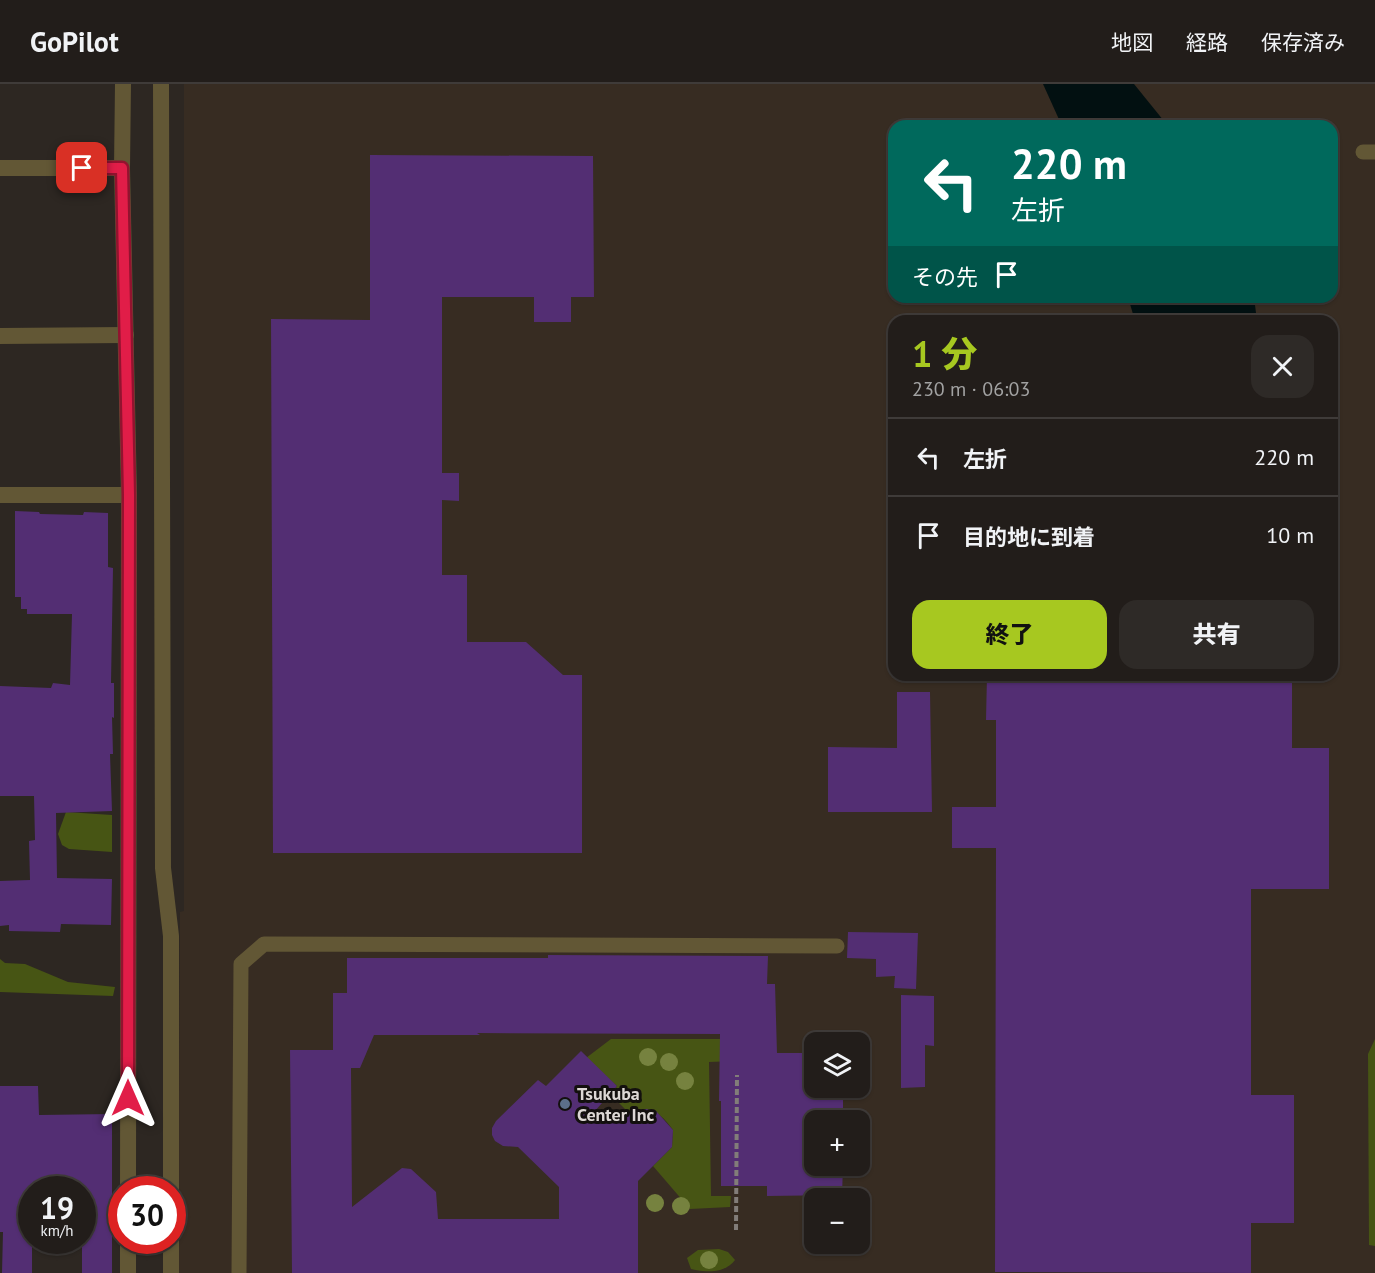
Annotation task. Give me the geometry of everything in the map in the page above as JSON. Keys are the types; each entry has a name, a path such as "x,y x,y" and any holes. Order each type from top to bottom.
{"street":[{"path":"123,84 122,168 129,495 128,1176"},
{"path":"161,84 163,856 171,936 171,1176"},
{"path":"0,168 122,168"},
{"path":"0,336 126,335"},
{"path":"0,495 129,495"},
{"path":"128,1254 128,1273"},
{"path":"171,1254 171,1273"}],"lane":[{"path":"239,1273 241,964 264,944 837,946"}],"path":[{"path":"736,1230 737,1075"}],"shaded area":[{"path":"184,84 1375,84 1375,1273 178,1273 178,1254 186,1254 186,1176 179,1176 180,912 184,911"},
{"path":"1043,84 1134,84 1163,120 1059,120"},
{"path":"1130,303 1255,303 1256,315 1133,315"}],"green space":[{"path":"66,812 112,815 112,852 69,849 62,845 58,834"},
{"path":"0,959 5,963 25,964 68,982 115,987 113,996 0,992"},
{"path":"611,1039 761,1039 760,1060 709,1062 711,1196 731,1196 730,1207 690,1209 653,1166 672,1147 673,1130 660,1115 650,1110 638,1111 631,1115 610,1094 617,1086 586,1058"},
{"path":"1375,1039 1375,1246 1369,1245 1368,1054"},
{"path":"719,1249 728,1252 735,1260 721,1270 691,1269 687,1258 698,1250"}],"building":[{"path":"370,155 593,156 594,297 571,297 571,322 534,322 534,297 442,297 442,473 459,473 459,501 442,500 442,575 467,575 467,642 526,642 563,675 582,675 582,853 273,853 271,319 370,320"},
{"path":"15,511 83,515 84,512 108,513 108,567 113,568 111,683 114,683 114,718 112,717 113,754 110,754 112,811 56,813 57,878 112,879 111,925 61,924 60,932 9,931 9,925 0,926 0,881 30,880 29,841 35,840 34,796 0,796 0,686 51,688 53,683 70,685 72,614 27,614 27,609 21,609 21,597 15,597"},
{"path":"987,681 1292,681 1292,748 1329,748 1329,889 1251,889 1251,1095 1294,1095 1294,1223 1251,1223 1251,1273 995,1272 996,848 952,848 952,807 996,807 996,720 986,720"},
{"path":"897,692 930,692 932,812 828,812 828,747 897,748"},
{"path":"848,932 918,933 916,989 894,988 895,976 876,977 876,959 847,958"},
{"path":"548,955 768,956 767,984 775,984 777,1053 804,1053 804,1098 843,1098 843,1110 804,1110 804,1176 843,1176 842,1188 804,1188 804,1196 767,1196 767,1186 721,1186 720,1034 374,1035 360,1068 351,1068 352,1207 402,1168 411,1169 436,1192 438,1219 559,1219 559,1187 518,1147 503,1146 495,1141 492,1128 496,1121 538,1080 546,1086 581,1051 617,1086 587,1120 646,1109 656,1111 673,1130 672,1147 638,1181 638,1273 292,1273 290,1050 333,1050 333,993 347,993 347,958 548,958"},
{"path":"901,995 934,996 934,1046 925,1045 925,1087 901,1088"},
{"path":"0,1086 38,1086 39,1115 112,1114 112,1176 108,1176 108,1254 112,1254 112,1273 82,1273 82,1254 96,1254 96,1176 18,1176 18,1254 32,1254 32,1273 2,1273 3,1232 0,1232"}],"place":[{"name":"Tsukuba Center Inc","path":"565,1104"}],"route":[{"path":"82,168 122,168 129,495 128,1098"}]}
